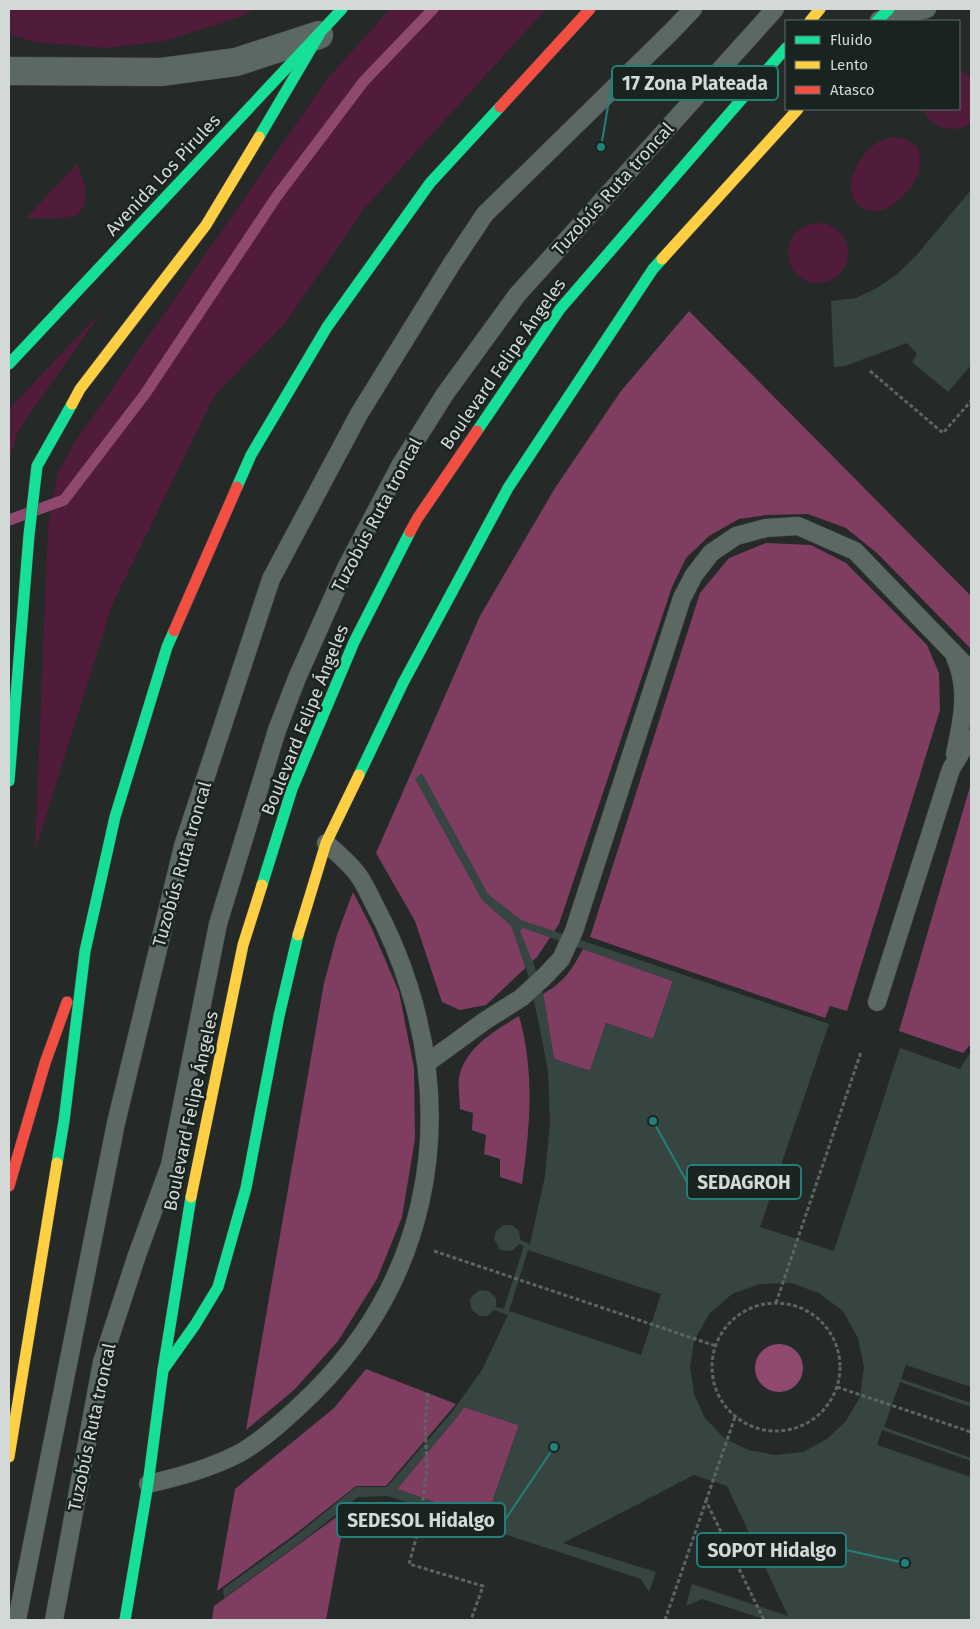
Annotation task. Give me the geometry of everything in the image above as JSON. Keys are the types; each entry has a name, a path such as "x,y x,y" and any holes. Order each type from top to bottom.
{"main road":[{"name":"Avenida Los Pirules","path":"9,364 342,9"},
{"path":"9,1457 64,1121 85,951 115,816 167,647 251,455 327,327 430,183 590,9"},
{"path":"811,20 820,9"},
{"path":"9,781 12,693 37,466 80,389 206,225 319,35"},
{"name":"Boulevard Felipe Ángeles","path":"125,1620 148,1484 163,1370 187,1218 244,945 292,789 354,642 416,519 560,309 785,49"},
{"path":"163,1370 195,1325 218,1287 246,1188 279,1016 301,921 326,843 403,683 508,488 653,269 797,110"},
{"path":"9,1186 45,1063 85,951"}],"street":[{"path":"9,71 161,72 236,62 319,35"}],"lane":[{"name":"Tuzobús Ruta troncal","path":"17,1620 116,1124 183,846 271,579 359,414 451,264 485,214 693,9"},
{"name":"Tuzobús Ruta troncal","path":"54,1620 102,1362 137,1255 170,1165 218,924 277,730 297,678 342,576 405,456 445,394 517,296 775,9"},
{"path":"882,17 927,9"},
{"path":"427,1063 521,998 561,959 574,930 682,598 694,575 710,553 736,536 766,528 798,526 855,551 971,671"},
{"path":"877,1002 951,769 959,734 963,703 962,677 953,652"},
{"path":"951,769 971,739"},
{"path":"148,1484 193,1474 236,1455 248,1448 301,1405 332,1373 356,1343 396,1273 412,1234 425,1183 430,1142 430,1097 427,1063 416,1010 401,962 385,925 355,870 326,843"}],"path":[{"path":"870,371 943,432 971,401"},
{"path":"776,1303 861,1052"},
{"path":"430,1250 716,1346"},
{"path":"776,1303 797,1307 815,1317 829,1332 838,1351 840,1372 836,1392 825,1409 808,1422 790,1430 769,1431 749,1426 735,1417 718,1396 712,1375 712,1353 716,1346 721,1333 735,1318 754,1307 776,1303"},
{"path":"837,1387 971,1432"},
{"path":"428,1393 425,1424 428,1466 420,1524 408,1564 483,1586 471,1620"},
{"path":"665,1620 735,1417"},
{"path":"706,1501 764,1620"}],"shaded area":[{"path":"9,9 256,9 237,18 164,41 106,48 34,42 9,34"},
{"path":"390,9 546,9 363,210 286,322 214,396 112,605 35,851 48,528 57,475 73,445 328,78"},
{"path":"960,71 971,77 971,122 958,129 951,129 937,125 926,116 923,110 960,110"},
{"path":"892,137 906,139 918,147 920,161 915,180 900,199 891,206 874,211 862,208 854,200 852,194 851,180 853,174 870,148"},
{"path":"77,164 85,185 85,204 78,215 62,218 26,218"},
{"path":"818,223 835,228 843,236 848,253 843,270 835,278 818,283 801,278 793,270 788,253 793,236 801,228"},
{"path":"102,311 18,431 9,460 9,409"},
{"path":"689,311 971,596 971,649 877,553 846,528 808,514 767,515 739,519 709,536 686,558 672,587 559,924 537,957 486,1005 460,1010 442,1002 415,921 376,853 480,616 555,488 621,391"},
{"path":"766,543 811,545 846,563 927,645 939,673 940,710 847,1011 830,1006 825,1018 590,937 700,593 729,558"},
{"path":"971,783 971,1044 963,1053 899,1031"},
{"path":"353,892 372,929 399,992 414,1068 415,1139 402,1217 377,1279 338,1341 294,1390 246,1430 324,983 337,935"},
{"path":"583,949 673,981 653,1039 606,1023 590,1071 554,1059 543,994 557,985 567,975"},
{"path":"519,1016 527,1058 530,1100 522,1184 500,1177 500,1159 484,1154 486,1135 472,1130 473,1113 460,1109 459,1086 460,1073 470,1054 484,1039"},
{"path":"779,1344 788,1346 796,1351 801,1359 803,1368 801,1377 796,1385 788,1390 779,1392 770,1390 762,1385 757,1377 755,1368 757,1359 762,1351 770,1346"},
{"path":"366,1369 456,1404 386,1486 356,1486 294,1535 217,1591 235,1489 334,1408"},
{"path":"464,1407 519,1425 486,1520 397,1489"},
{"path":"346,1510 326,1620 212,1620 214,1606"}],"building":[{"path":"971,190 971,365 948,392 912,362 917,354 907,343 845,366 834,367 831,301 856,298 877,288 896,275 915,257"},
{"path":"422,773 488,894 521,920 829,1024 760,1227 834,1251 900,1048 960,1069 971,1051 971,1387 906,1365 901,1379 971,1403 971,1407 900,1382 884,1427 971,1458 971,1461 882,1430 877,1445 971,1477 971,1620 767,1620 702,1599 686,1606 692,1584 788,1616 727,1486 694,1475 563,1543 656,1572 649,1592 641,1579 388,1496 358,1497 301,1542 224,1598 223,1589 297,1535 356,1487 387,1487 452,1412 482,1370 508,1315 494,1310 488,1316 480,1316 471,1308 470,1299 480,1290 489,1291 496,1298 496,1307 504,1309 524,1246 519,1244 513,1250 500,1250 494,1239 496,1231 503,1225 512,1225 519,1231 520,1240 530,1244 545,1176 550,1123 548,1071 528,975 511,926 482,900 415,779","holes":["523,928 673,981 653,1039 606,1023 590,1071 554,1059 543,994 520,931","528,1250 661,1294 641,1355 509,1311","791,1283 819,1293 843,1311 858,1338 864,1367 860,1397 846,1421 827,1439 803,1452 775,1455 748,1450 724,1438 705,1418 694,1394 690,1367 694,1341 709,1314 732,1294 760,1284","464,1407 519,1425 486,1520 397,1489"]}],"waterway":[{"path":"9,520 64,500 145,394 277,196 364,81 433,9"}],"traffic: fast":[{"path":"9,364 342,9"},
{"path":"878,20 889,9"},
{"path":"259,137 319,35"},
{"path":"477,431 560,309 785,49"},
{"path":"237,487 251,455 327,327 430,183 500,107"},
{"path":"359,775 403,683 508,488 653,269 662,259"},
{"path":"9,781 29,535 37,466 72,404"},
{"path":"262,885 292,789 354,642 410,532"},
{"path":"57,1163 85,951 115,817 167,647 174,631"},
{"path":"163,1370 195,1325 218,1287 246,1188 279,1016 298,935"},
{"path":"125,1620 148,1484 163,1370 191,1197"}],"traffic: slow":[{"path":"811,20 820,9"},
{"path":"662,259 797,110"},
{"path":"72,404 80,389 206,225 259,137"},
{"path":"298,935 326,843 359,775"},
{"path":"191,1197 243,945 262,885"},
{"path":"9,1457 57,1163"}],"traffic: jam":[{"path":"500,107 590,9"},
{"path":"410,532 477,431"},
{"path":"174,631 237,487"},
{"path":"9,1186 45,1063 67,1002"}],"place":[{"name":"17 Zona Plateada","path":"601,147"},
{"name":"SEDAGROH","path":"653,1121"},
{"name":"SEDESOL Hidalgo","path":"554,1447"},
{"name":"SOPOT Hidalgo","path":"905,1563"}]}
